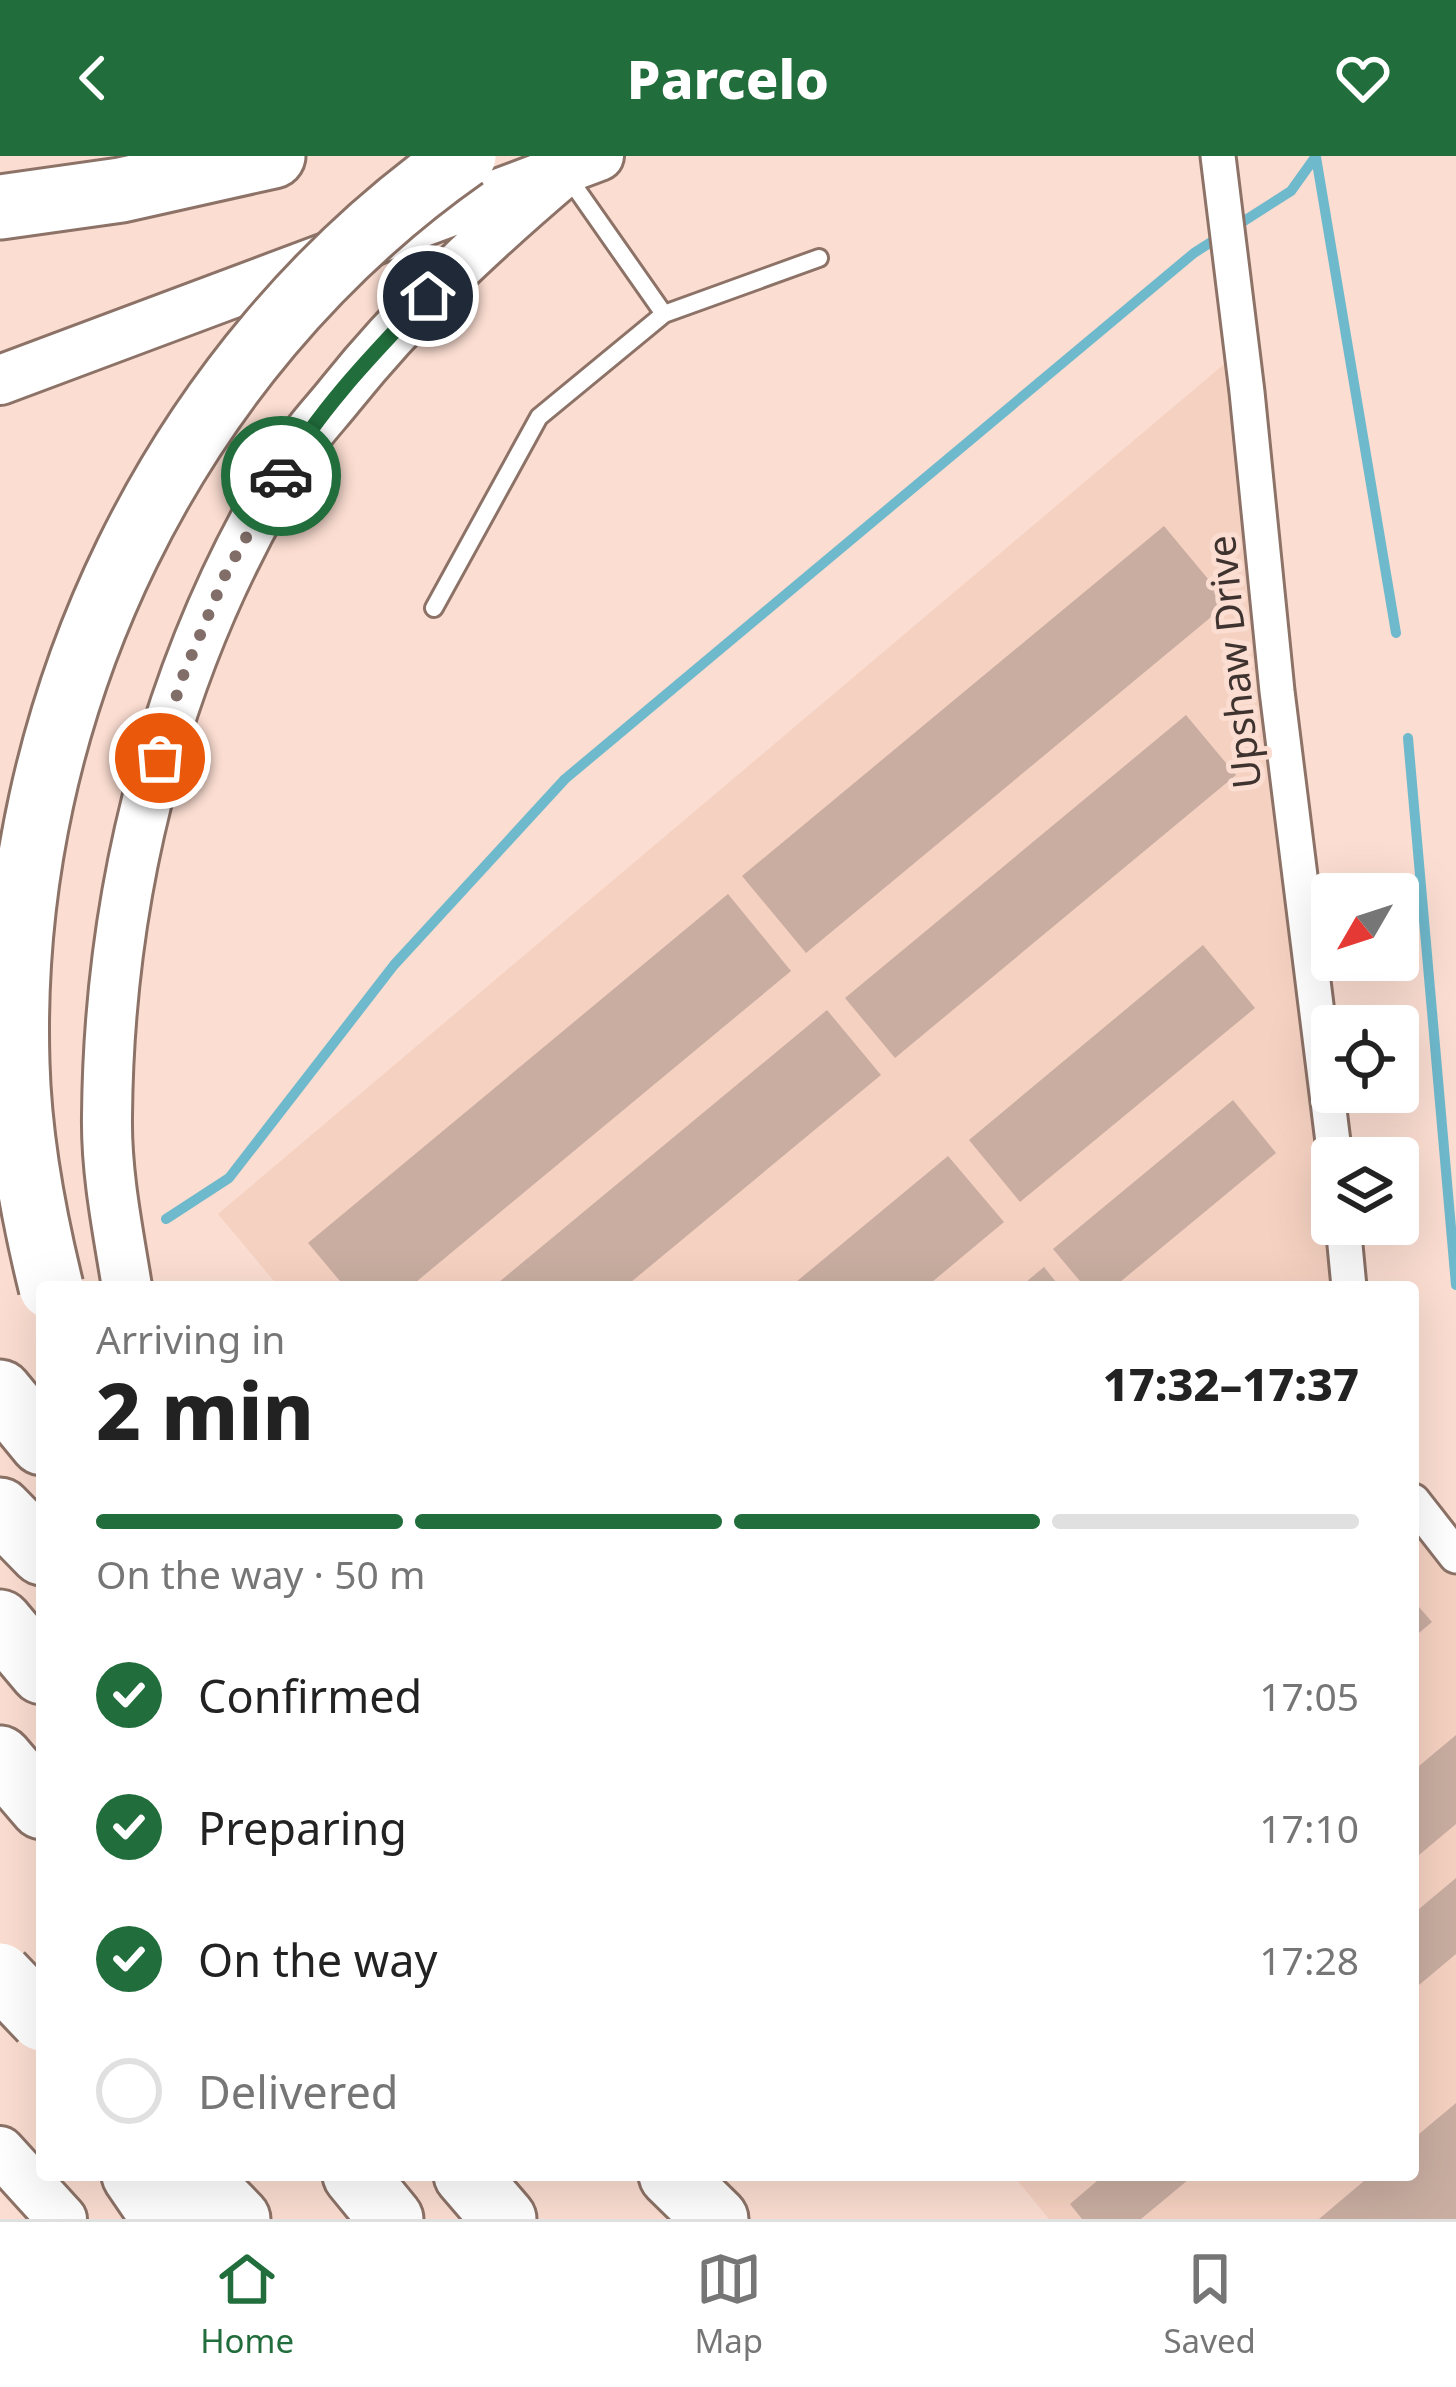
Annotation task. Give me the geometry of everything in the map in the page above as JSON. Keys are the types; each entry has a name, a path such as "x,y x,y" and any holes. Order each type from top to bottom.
{"highway":[{"path":"0,207 121,190 273,156"},
{"path":"50,1281 23,1144 16,1065 17,975 37,812 60,722 84,654 116,573 174,464 268,335 322,275 384,218 464,156"},
{"path":"0,1392 36,1436"},
{"path":"0,1510 36,1547"},
{"path":"0,1622 36,1665"},
{"path":"0,1758 36,1800"},
{"path":"0,1975 36,2013"},
{"path":"0,1975 36,2029"},
{"path":"138,2181 164,2219"},
{"path":"201,2181 238,2219"},
{"path":"360,2181 392,2219"},
{"path":"471,2181 504,2219"},
{"path":"638,2181 667,2219"},
{"path":"677,2181 716,2219"}],"main road":[{"path":"0,380 582,164"},
{"path":"127,1281 107,1118 116,997 130,871 180,683 226,573 296,449 371,355 455,266 582,164"},
{"path":"0,1383 36,1423"},
{"path":"0,2151 62,2219"},
{"path":"720,2181 749,2219"}],"street":[{"name":"Upshaw Drive","path":"1218,156 1332,1137"},
{"path":"1344,1245 1348,1281"},
{"path":"1419,1510 1456,1556"}],"lane":[{"path":"582,164 664,314"},
{"path":"434,608 539,417 664,314 819,258"}],"shaded area":[{"path":"1242,349 1315,1005 1311,1005 1311,1113 1327,1113 1330,1137 1311,1137 1311,1245 1338,1245 1347,1281 274,1281 218,1214"},
{"path":"1419,1509 1456,1556 1456,2219 1049,2219 1018,2181 1419,2181"}],"building":[{"path":"1164,526 1228,603 806,953 742,876"},
{"path":"1186,715 1236,775 895,1058 845,998"},
{"path":"728,894 791,971 417,1281 340,1281 308,1243"},
{"path":"1203,945 1255,1008 1020,1202 969,1140"},
{"path":"827,1010 881,1075 632,1281 500,1281"},
{"path":"1233,1100 1276,1153 1121,1281 1080,1281 1053,1249"},
{"path":"948,1156 1004,1222 933,1281 797,1281"},
{"path":"1044,1267 1055,1281 1027,1281"},
{"path":"1419,1607 1432,1622 1419,1633"},
{"path":"1456,1735 1456,1824 1419,1855 1419,1766"},
{"path":"1456,1878 1456,1954 1419,1985 1419,1909"},
{"path":"1456,2103 1456,2219 1319,2219 1364,2181 1419,2181 1419,2134"},
{"path":"1097,2181 1187,2181 1141,2219 1082,2219 1070,2204"}],"waterway":[{"path":"166,1219 229,1178 394,965 565,779 1194,253 1291,191 1316,156"},
{"path":"1316,157 1396,633"},
{"path":"1408,738 1456,1285"}],"way so far":[{"path":"160,758 180,683 226,573 281,476"}],"route":[{"path":"281,476 296,449 371,355 428,296"}]}
